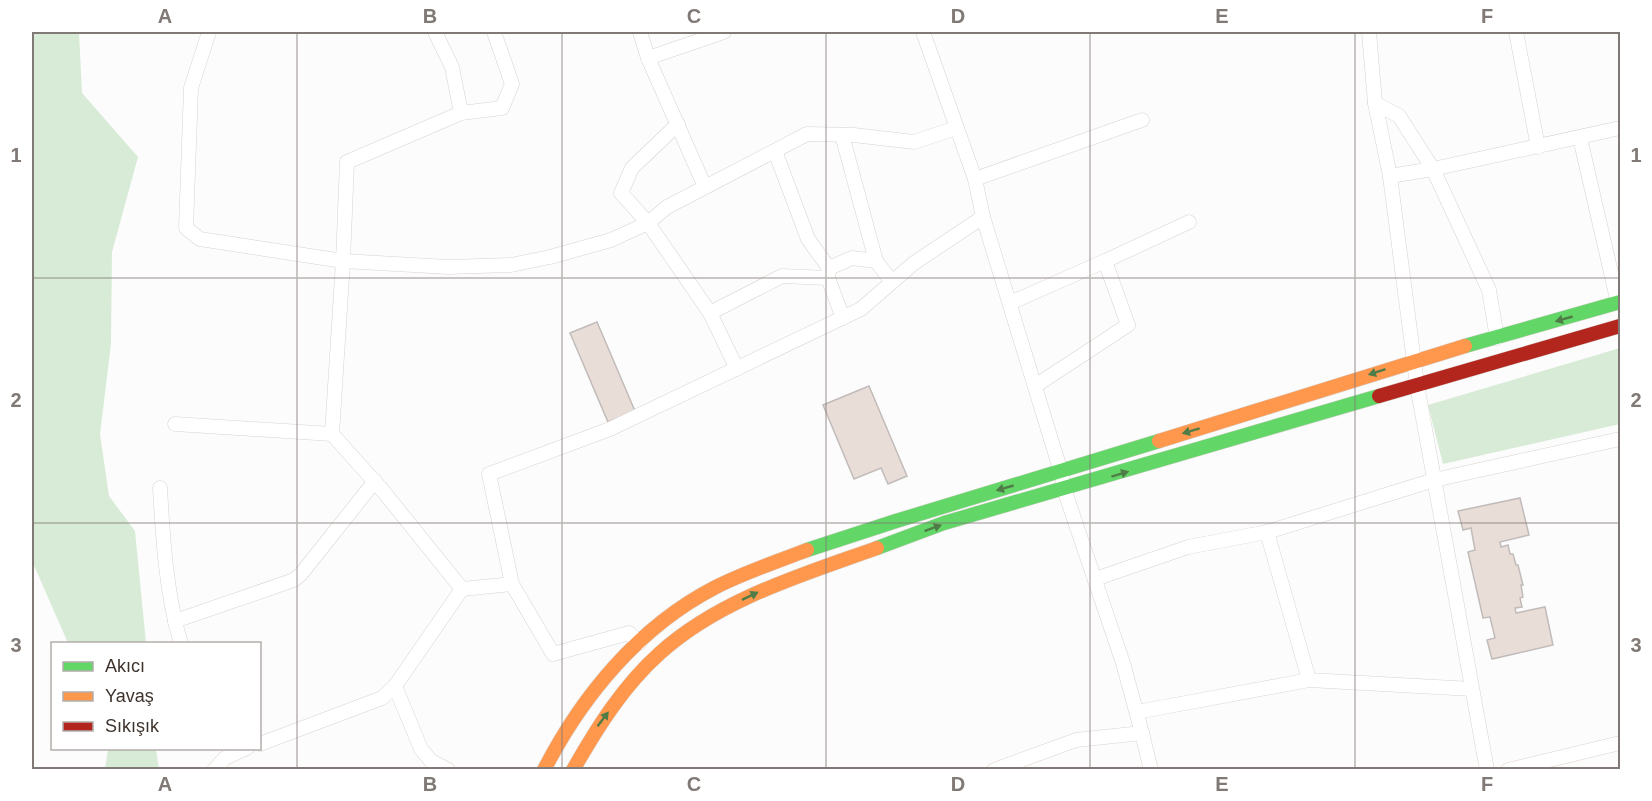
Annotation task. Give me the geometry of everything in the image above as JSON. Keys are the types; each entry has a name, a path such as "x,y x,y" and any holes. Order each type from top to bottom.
{"street":[{"path":"209,32 191,88 186,228 200,239 343,261 448,267 511,265 550,257 611,240 648,223 667,207 807,134 914,142 956,128"},
{"path":"435,32 452,67 461,113"},
{"path":"332,434 347,162 461,113 502,108 512,84 494,32"},
{"path":"640,32 648,58 705,187"},
{"path":"648,58 724,32"},
{"path":"923,32 975,179 983,217 1061,472 1064,489 1123,663 1151,770"},
{"path":"1369,32 1375,103 1390,176 1413,361 1487,770"},
{"path":"1516,32 1538,147"},
{"path":"1375,103 1399,116 1433,169 1489,290 1497,338"},
{"path":"975,179 1142,120"},
{"path":"678,124 632,168 621,194 648,223 710,313 737,369"},
{"path":"1390,176 1433,169 1620,128"},
{"path":"842,135 876,261 892,282"},
{"path":"544,770 572,723 624,656 699,597 732,578 913,515 1061,472 1413,361 1619,303 1580,138"},
{"path":"775,151 808,239 828,273 843,318"},
{"path":"639,643 629,633 553,654 512,584 489,474 610,429 861,309 914,263 983,217"},
{"path":"1010,303 1189,222"},
{"path":"710,313 782,276 828,273 852,258 876,261"},
{"path":"1035,386 1128,325 1105,261"},
{"path":"573,770 598,726 635,678 661,652 706,620 760,591 945,524 1620,326"},
{"path":"175,424 332,434 375,481 462,589"},
{"path":"1095,579 1188,547 1267,532 1434,480 1620,439"},
{"path":"174,621 294,580 375,481"},
{"path":"160,488 164,549 174,621 180,642"},
{"path":"1267,532 1309,680"},
{"path":"261,744 382,698 395,686 462,589 512,584"},
{"path":"1137,712 1309,680 1472,689"},
{"path":"395,686 421,749 431,761 448,770"},
{"path":"994,770 1076,740 1142,733"},
{"path":"1508,770 1620,743"},
{"path":"214,770 231,751"}],"green space":[{"path":"32,32 79,32 82,93 138,157 112,252 111,344 100,434 109,496 135,531 146,642 68,642 32,561"},
{"path":"1620,348 1620,424 1443,464 1428,405"},
{"path":"108,750 156,750 159,769 105,769"}],"building":[{"path":"597,322 635,411 608,422 570,333"},
{"path":"869,386 907,476 888,484 881,468 854,479 823,405"},
{"path":"1520,498 1529,535 1500,542 1501,547 1508,545 1510,554 1513,554 1516,565 1518,565 1523,585 1521,585 1523,597 1520,598 1522,607 1515,608 1516,613 1545,607 1553,645 1492,659 1487,640 1495,638 1490,617 1483,618 1468,552 1475,550 1471,528 1463,530 1458,511"}],"traffic: fast":[{"path":"1465,346 1620,302"},
{"path":"877,548 944,523 1379,396"},
{"path":"807,550 1159,441"}],"traffic: slow":[{"path":"1159,441 1465,346"},
{"path":"573,770 601,723 634,679 683,634 735,603 763,590 877,548"},
{"path":"544,770 576,716 595,690 637,643 661,622 714,588 807,550"}],"traffic: jam":[{"path":"1379,396 1620,326"}]}
